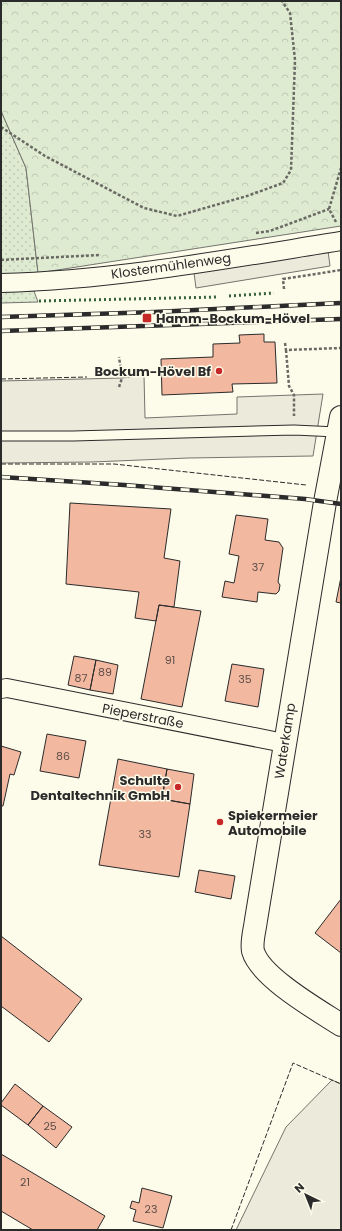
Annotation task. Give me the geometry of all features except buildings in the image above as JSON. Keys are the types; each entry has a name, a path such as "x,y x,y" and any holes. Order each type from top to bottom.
{"street":[{"name":"Klostermühlenweg","path":"1,283 44,282 155,270 340,233"},
{"name":"Waterkamp","path":"339,425 284,743 256,920 253,950 258,961 269,975 341,1025"},
{"name":"Pieperstraße","path":"1,688 284,743"}],"lane":[{"path":"1,436 73,436 294,430 339,425"}],"path":[{"path":"1,128 45,156 144,208 177,216 248,196 283,183 291,170 295,60 290,13 282,1"},
{"path":"340,233 329,209 341,168"},
{"path":"255,234 270,231 329,209"},
{"path":"1,260 108,255"},
{"path":"284,289 283,279 341,270"},
{"path":"286,343 289,386 294,395 294,430"},
{"path":"286,350 341,348"},
{"path":"119,357 122,378 119,387"}],"green space":[{"path":"1,1 341,1 341,226 38,273 26,168 1,111"},
{"path":"1,111 26,168 38,273 1,274"},
{"path":"34,291 38,302 1,303 1,292"}],"shaded area":[{"path":"328,251 330,266 196,288 194,273"},
{"path":"144,375 145,418 237,414 237,397 323,394 313,456 1,463 1,381 122,378"},
{"path":"332,1080 341,1084 341,1230 236,1230 286,1127"}],"railway":[{"path":"1,317 155,312 341,303"},
{"path":"1,331 341,319"},
{"path":"1,477 305,499 341,504"}],"hedge":[{"path":"229,296 274,293"},
{"path":"39,301 218,297"}],"fence":[{"path":"1,379 87,377"},
{"path":"1,464 114,464 306,485"},
{"path":"231,1230 293,1063 341,1084"}],"place":[{"name":"Hamm-Bockum-Hövel","path":"147,318"},
{"name":"Bockum-Hövel Bf","path":"219,371"},
{"name":"Schulte Dentaltechnik GmbH","path":"178,787"},
{"name":"Spiekermeier Automobile","path":"220,822"}]}
